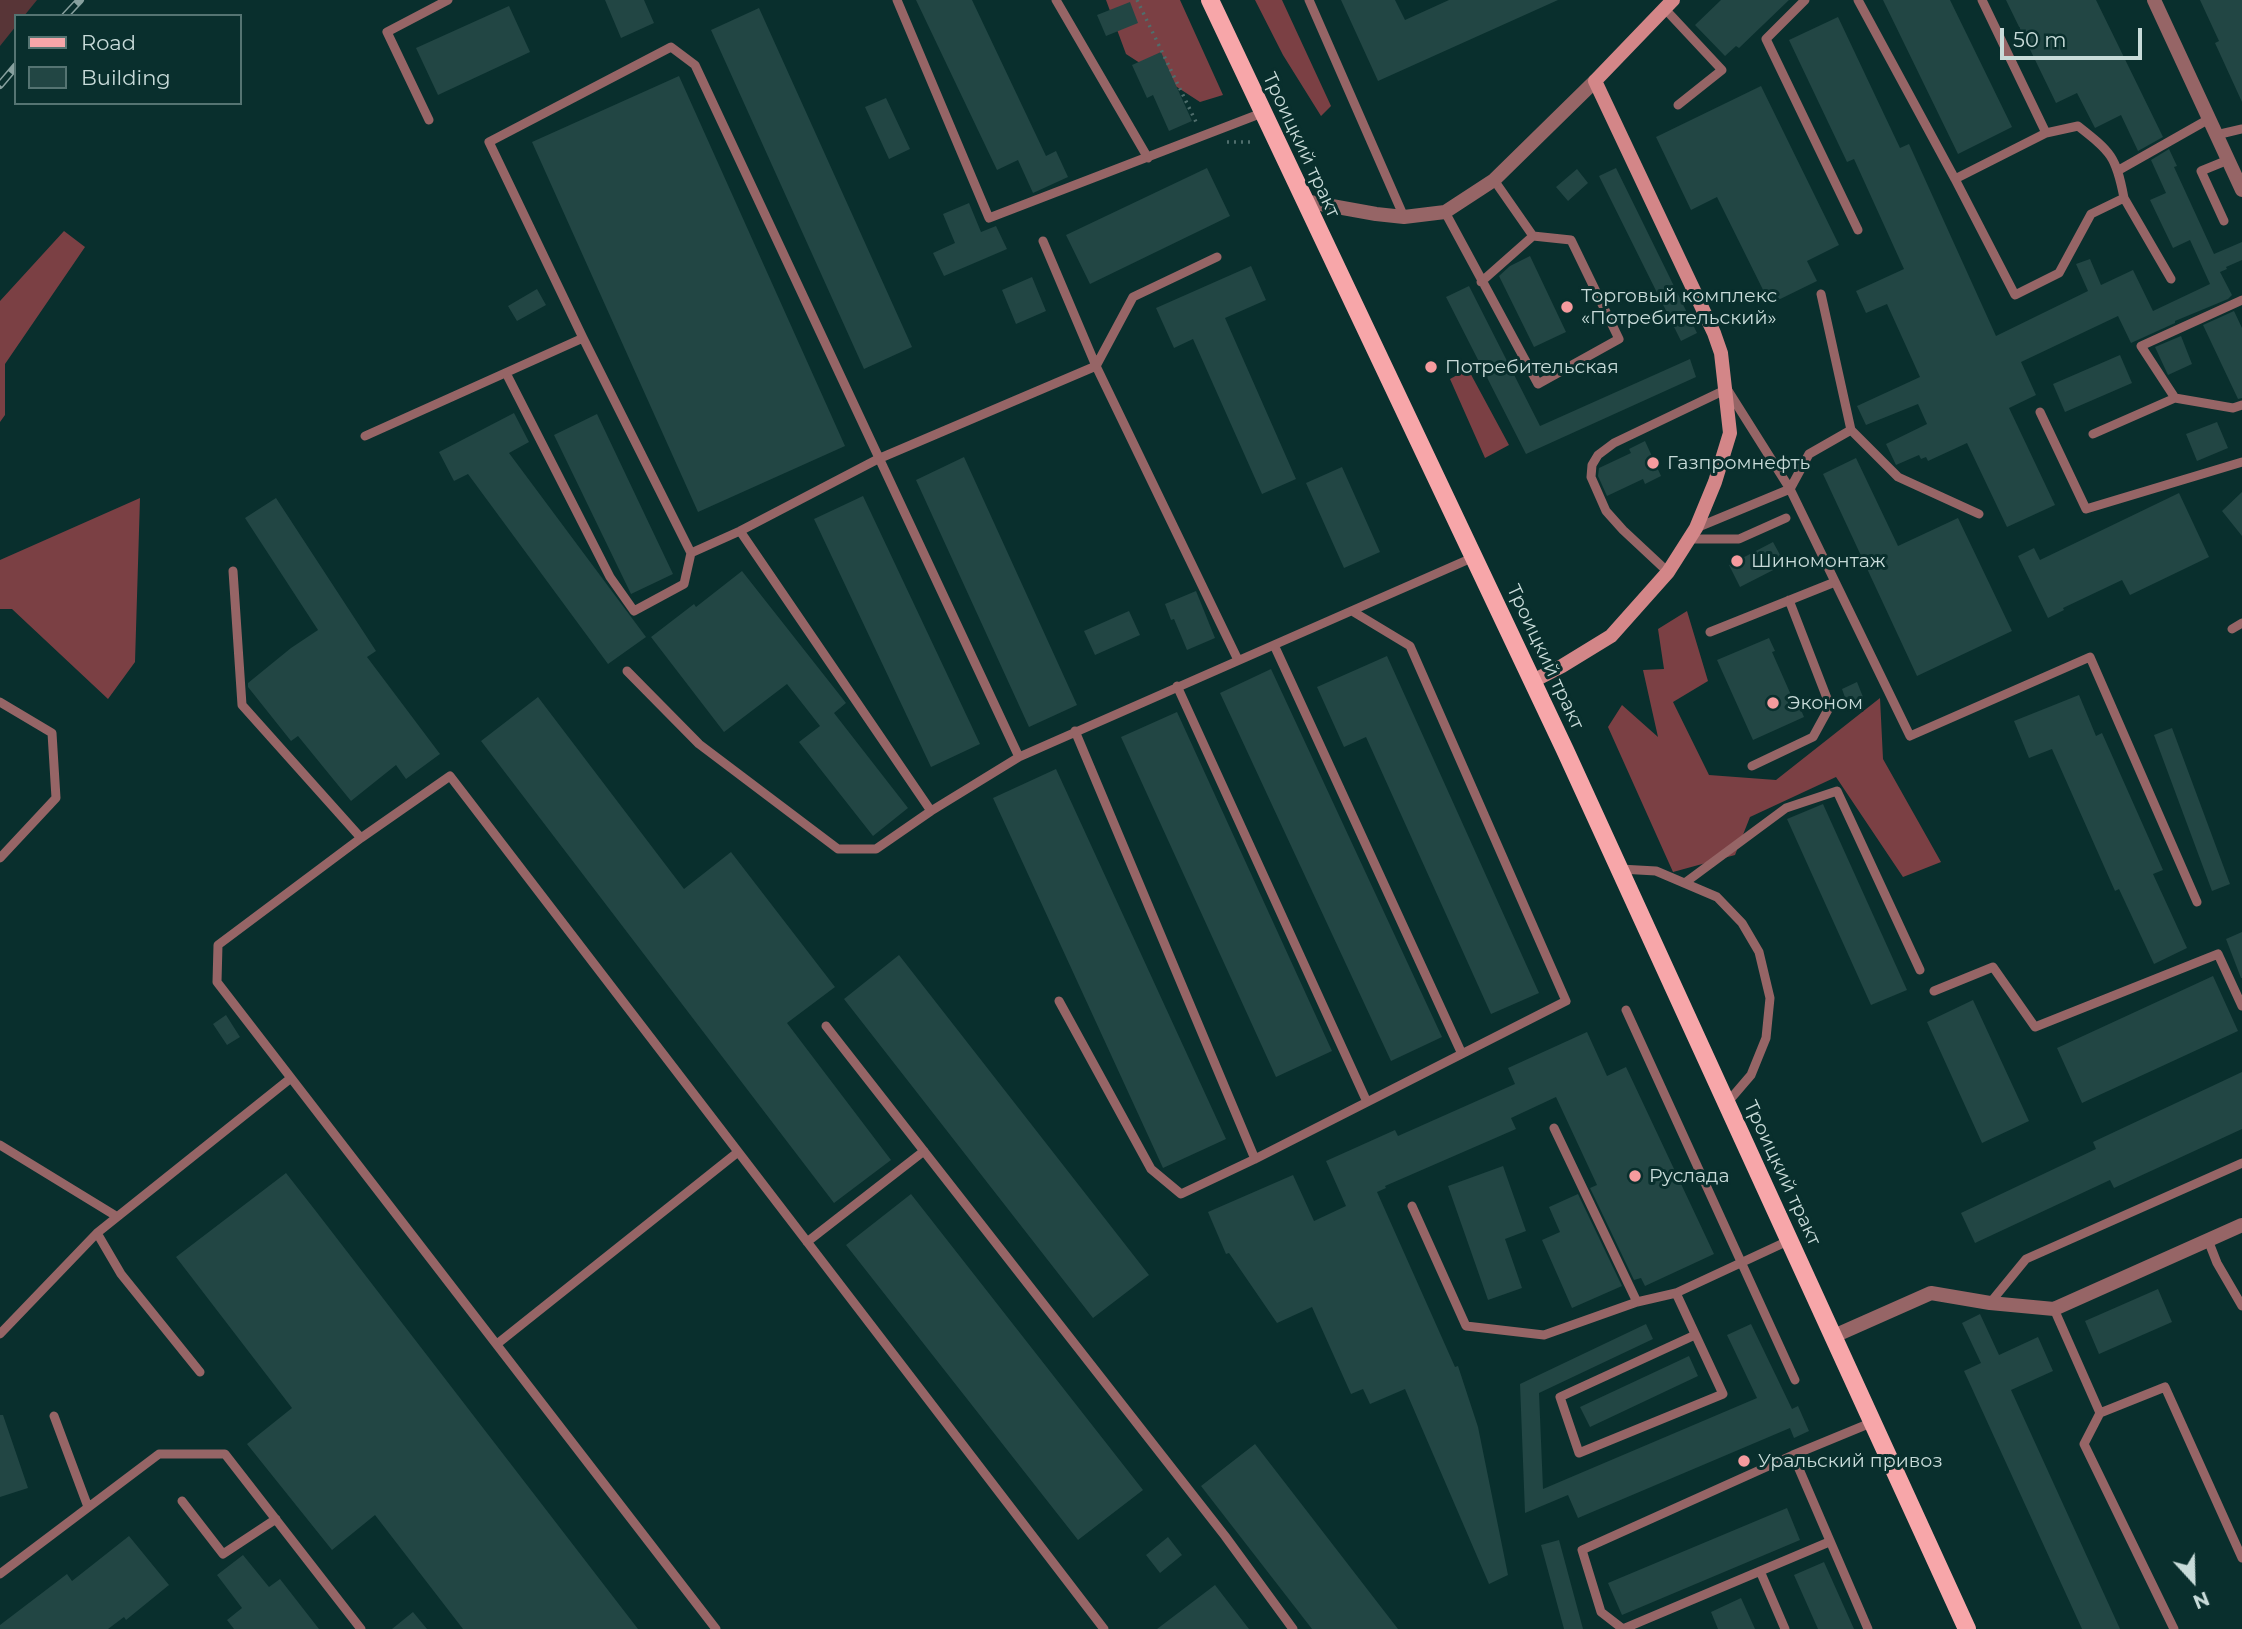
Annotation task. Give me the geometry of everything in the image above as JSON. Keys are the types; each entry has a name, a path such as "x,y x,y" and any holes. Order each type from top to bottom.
{"main road":[{"name":"Троицкий тракт","path":"1210,0 1533,681 1967,1629"}],"street":[{"path":"2154,0 2242,190"},
{"path":"1304,201 1404,217 1445,212 1494,180 1669,5"},
{"path":"1533,681 1611,636 1668,572 1693,534 1715,482 1730,433 1727,389 1721,353 1714,333 1595,80"},
{"path":"1834,1336 1931,1293 1990,1303 2054,1309 2242,1225"}],"lane":[{"path":"429,120 387,32 448,0"},
{"path":"897,0 989,219 1262,113"},
{"path":"1056,0 1148,158"},
{"path":"1309,0 1404,217"},
{"path":"1805,0 1766,39 1858,230"},
{"path":"1858,0 2015,295 2059,273 2091,214 2124,198"},
{"path":"1982,0 2046,133"},
{"path":"1669,5 1722,70 1678,105"},
{"path":"506,373 610,577 634,611 684,584 691,553 489,142 671,47 695,65 1020,757"},
{"path":"2119,170 2209,118"},
{"path":"1955,179 2046,133 2078,126 2106,148 2119,170 2124,198 2171,279"},
{"path":"2216,135 2242,129"},
{"path":"2224,221 2202,171 2228,160"},
{"path":"1494,180 1533,236"},
{"path":"1445,212 1482,282 1538,384 1619,339 1570,240 1533,236 1482,282"},
{"path":"1042,241 1096,366 1238,660"},
{"path":"691,553 740,531 878,459 1096,366 1133,296 1217,257"},
{"path":"1821,295 1851,430 1898,477 1979,514"},
{"path":"2175,398 2141,346 2242,300"},
{"path":"365,436 583,338"},
{"path":"1668,572 1606,511 1591,477 1592,465 1598,455 1614,443 1727,389 1790,489 1910,736 2090,657 2197,902"},
{"path":"2093,434 2175,398 2233,408 2242,405"},
{"path":"2040,412 2086,509 2242,462"},
{"path":"1693,534 1790,489 1809,454 1851,430"},
{"path":"1693,534 1740,539 1786,518"},
{"path":"740,531 931,811"},
{"path":"627,671 699,744 838,849 876,849 931,811 1020,757 1474,557"},
{"path":"233,571 242,705 361,838"},
{"path":"1710,632 1835,582"},
{"path":"1752,766 1813,737 1830,706 1789,600"},
{"path":"1059,1001 1152,1168 1181,1194 1566,1001 1410,646 1352,611"},
{"path":"2232,629 2242,623"},
{"path":"1274,645 1462,1054"},
{"path":"1177,686 1367,1102"},
{"path":"0,702 52,733 56,798 0,858"},
{"path":"1075,731 1255,1159"},
{"path":"716,1629 217,982 218,945 361,838 450,776 1104,1629"},
{"path":"1686,882 1786,807 1837,791 1920,970"},
{"path":"1620,869 1656,871 1717,897 1742,923 1759,952 1770,998 1766,1038 1751,1075 1727,1103"},
{"path":"1934,991 1993,967 2035,1027 2218,954 2241,1000"},
{"path":"1626,1010 1795,1380"},
{"path":"826,1026 1225,1536 1293,1629"},
{"path":"0,1334 97,1233 291,1078"},
{"path":"1554,1128 1637,1301"},
{"path":"0,1145 117,1216"},
{"path":"807,1242 923,1151"},
{"path":"497,1344 738,1152"},
{"path":"1990,1303 2026,1259 2242,1163"},
{"path":"1412,1206 1466,1326 1544,1335 1637,1301 1676,1293 1790,1240"},
{"path":"97,1233 121,1274 200,1372"},
{"path":"2208,1240 2217,1263 2242,1306"},
{"path":"1676,1293 1723,1395 1579,1453 1560,1397 1695,1335"},
{"path":"2054,1309 2100,1413"},
{"path":"2174,1629 2084,1444 2100,1413 2165,1387 2242,1558"},
{"path":"54,1416 88,1507"},
{"path":"1829,1542 1623,1629 1601,1612 1582,1550 1874,1421"},
{"path":"0,1574 159,1454 225,1454 361,1629"},
{"path":"1793,1455 1868,1629"},
{"path":"182,1500 222,1554 276,1519"},
{"path":"1760,1571 1785,1629"}],"path":[{"path":"1137,0 1202,135 1212,141 1250,142"}],"shaded area":[{"path":"0,0 37,0 26,14 14,14 14,28 0,46"},
{"path":"1106,0 1180,0 1223,95 1200,102 1126,54"},
{"path":"1255,0 1282,0 1331,106 1321,116 1283,55"},
{"path":"64,231 85,247 5,364 5,415 0,422 0,301"},
{"path":"1468,369 1509,445 1485,458 1450,379"},
{"path":"140,498 135,662 108,699 12,609 0,609 0,560"},
{"path":"1687,611 1708,681 1673,702 1709,775 1776,780 1880,698 1883,759 1941,862 1903,877 1836,777 1750,817 1735,855 1673,872 1608,727 1622,705 1658,737 1643,670 1664,669 1658,629"}],"building":[{"path":"605,0 644,0 654,23 621,38"},
{"path":"916,0 972,0 1046,156 1056,151 1068,177 1033,193 1018,160 997,170"},
{"path":"1341,0 1395,0 1405,20 1449,0 1558,0 1378,81"},
{"path":"1721,0 1789,0 1739,48 1736,46 1725,56 1695,25"},
{"path":"1883,0 1950,0 2012,127 1958,154"},
{"path":"2006,0 2096,0 2163,137 2138,151 2121,115 2095,128 2077,93 2056,103"},
{"path":"2200,0 2242,0 2242,102 2215,43 2219,41"},
{"path":"1130,2 1138,23 1106,36 1097,15"},
{"path":"509,6 530,52 438,95 416,48"},
{"path":"759,8 912,347 864,369 711,30"},
{"path":"1838,17 1900,148 1909,144 1996,336 2088,291 2076,264 2090,259 2101,285 2133,270 2153,311 2210,284 2190,240 2173,248 2150,200 2166,193 2151,160 2169,149 2177,166 2174,167 2214,254 2242,242 2242,260 2220,272 2232,295 2228,299 2131,343 2118,316 2021,362 2036,395 2009,408 2055,505 2007,527 1967,443 1928,461 1926,457 1921,459 1919,455 1896,465 1886,444 1927,424 1918,404 1866,425 1857,406 1920,377 1887,304 1866,313 1856,291 1904,269 1854,159 1847,162 1789,40"},
{"path":"1161,52 1192,121 1169,131 1153,95 1147,98 1132,65"},
{"path":"679,76 845,446 698,512 532,142"},
{"path":"1761,86 1839,245 1807,261 1817,281 1770,304 1717,197 1691,210 1656,137"},
{"path":"886,98 910,149 889,159 865,107"},
{"path":"1207,168 1230,216 1090,284 1066,235"},
{"path":"1616,168 1697,333 1681,341 1599,176"},
{"path":"1577,169 1588,183 1568,201 1556,187"},
{"path":"969,203 981,232 996,226 1007,249 944,276 933,253 955,243 943,214"},
{"path":"1530,256 1566,332 1534,347 1499,276 1510,266"},
{"path":"1251,266 1266,300 1225,318 1296,479 1262,494 1193,339 1174,348 1156,308"},
{"path":"1032,277 1046,311 1016,324 1002,290"},
{"path":"1469,286 1540,426 1690,359 1696,377 1526,454 1446,297"},
{"path":"537,289 546,305 517,321 508,306"},
{"path":"2234,311 2242,328 2242,398 2238,399 2203,325"},
{"path":"2181,336 2192,364 2168,375 2155,347"},
{"path":"2120,355 2132,383 2065,412 2053,384"},
{"path":"514,413 529,442 509,453 646,637 608,664 468,474 454,481 439,452"},
{"path":"597,414 673,574 631,594 554,435"},
{"path":"2217,422 2228,448 2197,461 2186,434"},
{"path":"1645,441 1661,476 1645,484 1643,479 1607,496 1598,476 1599,468 1631,453 1629,449"},
{"path":"964,457 1077,705 1029,727 916,480"},
{"path":"1856,458 1898,546 1958,518 2012,631 1917,676 1823,474"},
{"path":"1342,467 1380,552 1344,568 1306,483"},
{"path":"2242,492 2242,536 2222,511"},
{"path":"2179,493 2209,557 2130,595 2122,580 2048,618 2018,556 2034,548 2040,560"},
{"path":"863,496 980,744 931,767 814,519"},
{"path":"276,498 376,651 367,657 440,754 406,779 396,765 351,801 298,736 291,741 248,687 248,683 318,630 245,518"},
{"path":"1773,542 1785,564 1740,587 1729,565"},
{"path":"742,571 846,703 834,713 908,808 873,836 799,742 820,726 787,684 724,732 651,637 694,604 696,607"},
{"path":"1196,591 1215,638 1187,650 1165,604"},
{"path":"1129,611 1140,635 1095,655 1084,631"},
{"path":"1769,638 1775,651 1772,652 1795,704 1798,703 1804,717 1753,740 1717,660"},
{"path":"1387,656 1539,993 1491,1014 1366,737 1344,747 1317,687"},
{"path":"1271,669 1442,1037 1391,1061 1220,693"},
{"path":"1857,682 1863,697 1847,703 1842,689"},
{"path":"2079,695 2096,736 2102,733 2163,870 2153,874 2187,948 2154,964 2119,889 2115,891 2052,749 2029,758 2014,721"},
{"path":"538,697 684,889 731,852 835,987 787,1023 891,1160 834,1203 481,741"},
{"path":"1177,712 1332,1051 1276,1077 1121,737"},
{"path":"2172,728 2230,884 2212,891 2154,735"},
{"path":"1056,769 1226,1139 1163,1168 993,798"},
{"path":"1823,804 1907,990 1871,1005 1787,819"},
{"path":"2242,932 2242,978 2241,978 2226,939"},
{"path":"899,955 1149,1275 1093,1318 844,999"},
{"path":"2213,976 2238,1031 2082,1103 2057,1048"},
{"path":"1973,1000 2029,1121 1982,1143 1927,1022"},
{"path":"226,1015 240,1037 227,1045 213,1024"},
{"path":"1587,1032 1607,1076 1626,1067 1714,1254 1645,1286 1641,1278 1634,1280 1590,1188 1597,1185 1556,1097 1511,1118 1516,1129 1385,1186 1386,1188 1377,1192 1455,1367 1458,1366 1478,1427 1508,1575 1489,1584 1405,1389 1370,1404 1363,1389 1351,1394 1312,1307 1277,1323 1229,1253 1226,1254 1208,1212 1293,1175 1314,1221 1346,1206 1326,1161 1395,1130 1398,1136 1515,1084 1508,1068"},
{"path":"2242,1072 2242,1129 2114,1188 2110,1180 1975,1243 1961,1213 2096,1149 2093,1142"},
{"path":"1503,1166 1526,1231 1505,1239 1522,1288 1488,1300 1448,1186"},
{"path":"286,1173 638,1629 463,1629 375,1515 332,1550 247,1444 292,1408 176,1257"},
{"path":"911,1194 1143,1490 1078,1540 846,1245"},
{"path":"1578,1194 1622,1286 1572,1308 1542,1240 1560,1232 1549,1207"},
{"path":"2158,1289 2172,1322 2099,1354 2085,1321"},
{"path":"1980,1314 1999,1355 2038,1337 2053,1371 2011,1390 2120,1629 2082,1629 1964,1371 1981,1363 1962,1323"},
{"path":"1646,1324 1653,1339 1539,1393 1543,1489 1757,1398 1727,1335 1751,1324 1792,1409 1798,1406 1809,1431 1794,1438 1790,1428 1578,1518 1568,1495 1525,1513 1520,1384"},
{"path":"1689,1356 1698,1376 1590,1427 1580,1407"},
{"path":"0,1415 3,1415 28,1488 0,1497"},
{"path":"1255,1444 1398,1629 1312,1629 1201,1486"},
{"path":"1787,1508 1800,1540 1622,1615 1608,1583"},
{"path":"129,1536 169,1585 126,1620 124,1617 108,1629 0,1629 0,1625 67,1574 72,1581"},
{"path":"1168,1537 1182,1555 1160,1573 1146,1555"},
{"path":"1559,1540 1583,1629 1564,1629 1541,1545"},
{"path":"243,1555 269,1587 280,1579 319,1629 234,1629 227,1620 242,1608 217,1575"},
{"path":"1824,1562 1854,1629 1818,1629 1794,1575"},
{"path":"1215,1585 1249,1629 1157,1629"},
{"path":"1741,1598 1755,1629 1718,1629 1711,1612"},
{"path":"413,1612 427,1629 392,1629"}],"railway":[{"path":"67,14 80,0"},
{"path":"0,85 14,68"}],"place":[{"name":"Торговый комплекс «Потребительский»","path":"1567,307"},
{"name":"Потребительская","path":"1431,367"},
{"name":"Газпромнефть","path":"1653,463"},
{"name":"Шиномонтаж","path":"1737,561"},
{"name":"Эконом","path":"1773,703"},
{"name":"Руслада","path":"1635,1176"},
{"name":"Уральский привоз","path":"1744,1461"}]}
